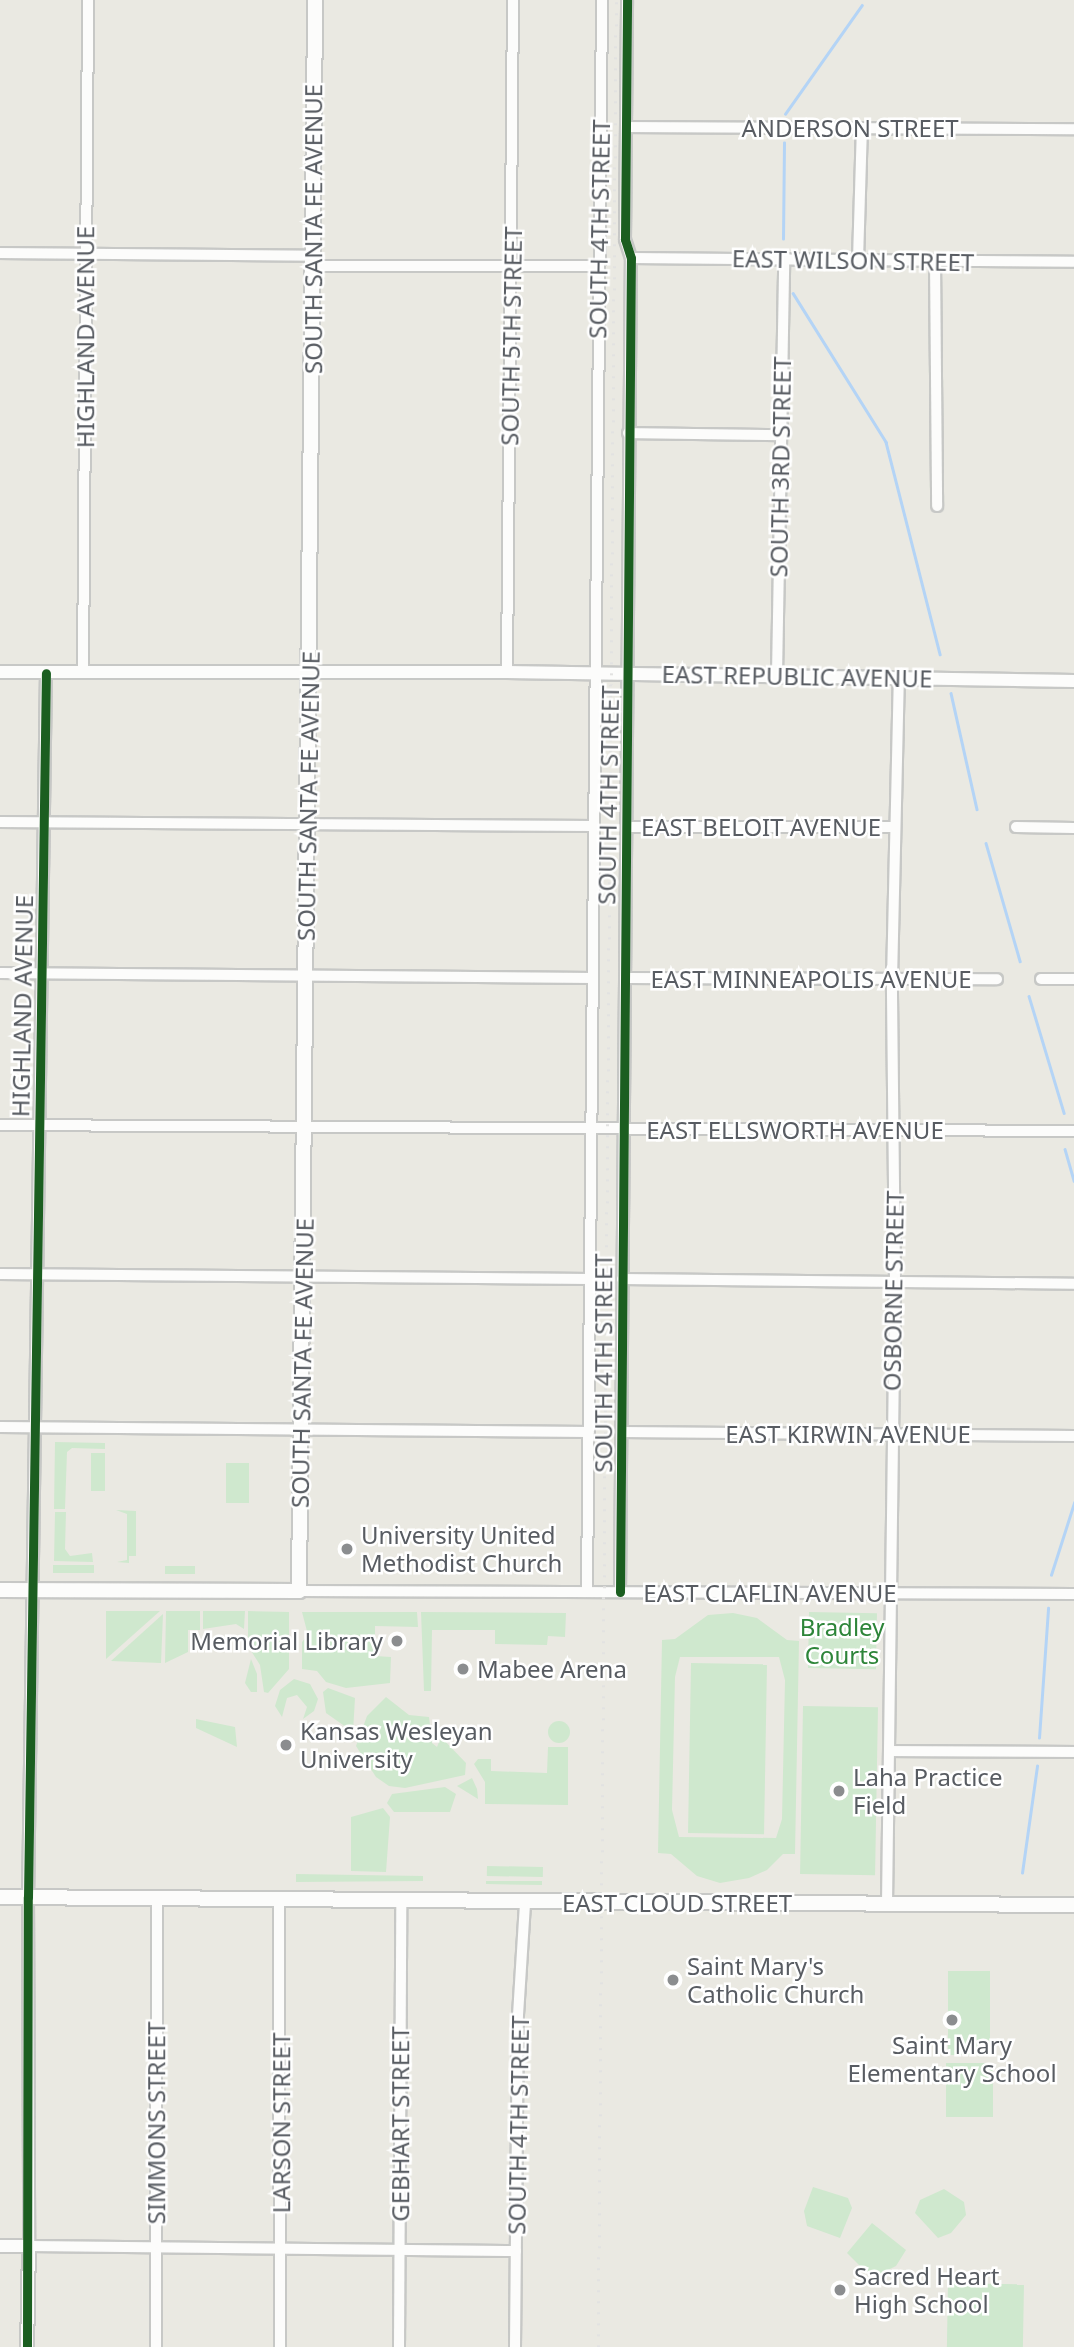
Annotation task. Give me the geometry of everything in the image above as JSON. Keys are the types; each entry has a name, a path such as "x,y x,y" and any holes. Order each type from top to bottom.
{"main road":[{"name":"SOUTH SANTA FE AVENUE","path":"299,1591 315,0"},
{"path":"0,1590 299,1591"},
{"name":"EAST CLOUD STREET","path":"0,1897 1074,1905"}],"street":[{"name":"HIGHLAND AVENUE","path":"83,673 88,0"},
{"name":"SOUTH 5TH STREET","path":"508,672 513,0"},
{"name":"SOUTH 4TH STREET","path":"587,1592 602,0"},
{"name":"SOUTH 4TH STREET","path":"620,1592 631,258 625,239 627,0"},
{"name":"ANDERSON STREET","path":"626,127 1074,129"},
{"path":"858,260 862,128"},
{"path":"0,253 511,267 598,266"},
{"name":"EAST WILSON STREET","path":"631,258 1074,262"},
{"name":"SOUTH 3RD STREET","path":"778,675 779,435 784,259"},
{"path":"935,261 937,506"},
{"path":"628,433 779,435"},
{"name":"EAST REPUBLIC AVENUE","path":"0,672 628,673 1074,681"},
{"name":"HIGHLAND AVENUE","path":"27,2347 28,1896 46,673"},
{"name":"OSBORNE STREET","path":"887,1904 895,1281 892,980 898,677"},
{"path":"0,822 593,826"},
{"name":"EAST BELOIT AVENUE","path":"627,827 894,827"},
{"path":"1016,827 1074,828"},
{"path":"0,973 593,978"},
{"name":"EAST MINNEAPOLIS AVENUE","path":"625,978 997,979"},
{"path":"1041,979 1074,979"},
{"name":"EAST ELLSWORTH AVENUE","path":"0,1125 1074,1131"},
{"path":"0,1274 590,1279"},
{"path":"622,1279 1074,1284"},
{"path":"0,1427 589,1432"},
{"name":"EAST KIRWIN AVENUE","path":"622,1432 1074,1436"},
{"name":"EAST CLAFLIN AVENUE","path":"299,1591 1074,1594"},
{"path":"890,1751 1074,1752"},
{"name":"SIMMONS STREET","path":"156,2347 157,1898"},
{"name":"LARSON STREET","path":"279,1900 280,2347"},
{"name":"GEBHART STREET","path":"399,2347 401,1901"},
{"name":"SOUTH 4TH STREET","path":"515,2347 518,2015 526,1903"},
{"path":"0,2246 516,2251"}],"green space":[{"path":"55,1442 105,1443 105,1449 72,1448 67,1452 65,1509 54,1509"},
{"path":"91,1453 105,1453 105,1491 91,1491"},
{"path":"226,1463 249,1463 249,1503 226,1503"},
{"path":"116,1510 136,1511 136,1556 129,1556 129,1563 117,1562 127,1560 127,1514"},
{"path":"55,1512 66,1512 65,1549 70,1556 92,1553 93,1562 54,1561"},
{"path":"53,1565 94,1565 94,1573 53,1573"},
{"path":"165,1566 195,1566 195,1574 165,1574"},
{"path":"106,1611 160,1611 106,1659"},
{"path":"166,1611 200,1611 200,1630 188,1630 188,1652 165,1663"},
{"path":"203,1611 245,1611 244,1629 236,1624 203,1629"},
{"path":"248,1611 289,1612 289,1669 268,1693 264,1692 260,1665 248,1646"},
{"path":"302,1612 417,1612 418,1627 375,1626 375,1656 391,1657 390,1683 346,1688 326,1682 317,1671 302,1669 302,1642 308,1635"},
{"path":"421,1612 566,1613 565,1637 548,1636 547,1645 495,1644 495,1630 432,1630 431,1691 424,1691"},
{"name":"Bradley Courts","path":"809,1612 877,1613 876,1669 808,1668"},
{"path":"733,1613 757,1618 787,1640 799,1641 795,1854 783,1854 767,1870 749,1878 720,1883 697,1876 671,1854 658,1853 662,1640 675,1639 708,1615","holes":["680,1657 779,1657 785,1680 782,1819 776,1838 679,1837 672,1810 675,1677"]},
{"path":"163,1614 161,1663 111,1661"},
{"path":"251,1659 257,1674 257,1692 251,1692 245,1683"},
{"path":"691,1663 767,1664 764,1834 688,1833"},
{"path":"294,1679 310,1684 318,1699 314,1711 303,1719 307,1707 297,1695 287,1698 282,1717 275,1706 280,1690"},
{"path":"328,1688 355,1698 353,1732 326,1713 323,1692"},
{"path":"386,1697 409,1715 429,1717 432,1743 437,1747 441,1737 466,1763 465,1775 405,1788 389,1786 376,1777 356,1746 367,1716"},
{"name":"Laha Practice Field","path":"803,1706 878,1707 875,1875 800,1874"},
{"path":"196,1719 235,1727 237,1747 196,1728"},
{"path":"559,1721 567,1724 570,1732 567,1740 559,1743 551,1740 548,1732 551,1724"},
{"path":"548,1747 568,1747 568,1805 485,1804 485,1782 474,1764 478,1759 491,1759 491,1771 547,1773"},
{"path":"472,1778 477,1789 478,1799 457,1786"},
{"path":"445,1787 456,1794 450,1812 394,1812 387,1803 392,1794"},
{"path":"383,1808 390,1817 386,1872 351,1871 351,1817"},
{"path":"487,1866 543,1867 543,1877 487,1876"},
{"path":"296,1874 423,1876 423,1881 296,1882"},
{"path":"486,1881 542,1881 542,1885 486,1884"},
{"path":"948,1971 990,1971 990,2055 948,2055"},
{"path":"946,2063 993,2063 993,2117 946,2117"},
{"path":"813,2187 848,2198 852,2208 840,2238 807,2226 804,2211"},
{"path":"944,2189 964,2202 966,2215 951,2233 938,2238 915,2213 920,2200"},
{"path":"872,2223 906,2250 896,2266 878,2275 866,2272 847,2253"},
{"path":"948,2283 1024,2284 1023,2347 947,2347"}],"waterway":[{"path":"785,114 862,5"},
{"path":"783,239 784,143"},
{"path":"793,293 886,442 940,654"},
{"path":"951,693 977,809"},
{"path":"986,843 1020,961"},
{"path":"1029,996 1064,1113"},
{"path":"1065,1149 1074,1181"},
{"path":"1051,1575 1074,1503"},
{"path":"1039,1738 1048,1608"},
{"path":"1022,1873 1037,1766"}],"railway":[{"path":"598,2347 616,0"}],"cycle path":[{"path":"620,1592 631,258 625,239 627,0"},
{"path":"27,2347 28,1897 46,673"}],"place":[{"name":"University United Methodist Church","path":"347,1549"},
{"name":"Memorial Library","path":"397,1641"},
{"name":"Mabee Arena","path":"463,1669"},
{"name":"Kansas Wesleyan University","path":"286,1745"},
{"name":"Laha Practice Field","path":"839,1791"},
{"name":"Saint Mary's Catholic Church","path":"673,1980"},
{"name":"Saint Mary Elementary School","path":"952,2020"},
{"name":"Sacred Heart High School","path":"840,2290"}]}
